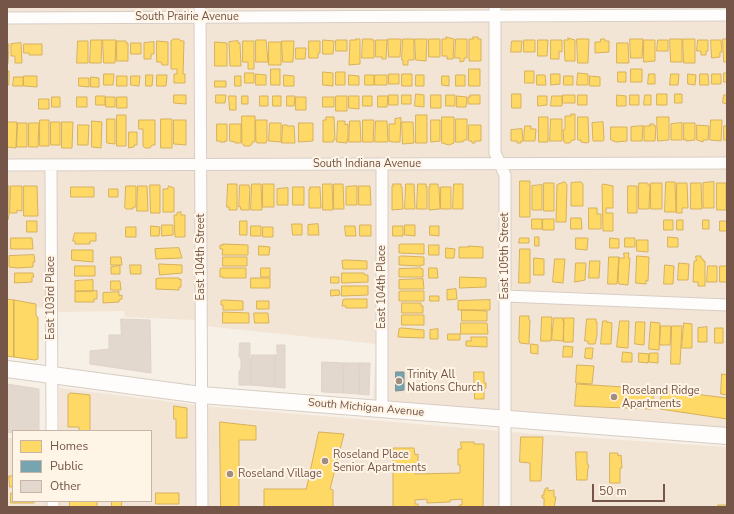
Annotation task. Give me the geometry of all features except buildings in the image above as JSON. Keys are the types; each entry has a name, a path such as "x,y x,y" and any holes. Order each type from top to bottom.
{"main road":[{"name":"South Michigan Avenue","path":"7,369 202,395 505,420 727,436"}],"street":[{"name":"South Prairie Avenue","path":"7,18 200,12 495,11 727,15"},
{"name":"East 105th Street","path":"495,11 495,153 505,175 505,507"},
{"name":"East 104th Street","path":"200,12 202,507"},
{"name":"South Indiana Avenue","path":"7,165 500,165 727,163"},
{"name":"East 104th Place","path":"382,164 382,409"},
{"name":"East 103rd Place","path":"51,165 52,430"},
{"path":"505,296 727,305"}],"shaded area":[{"path":"7,7 727,7 727,428 373,401 376,344 196,325 194,320 125,317 124,311 60,312 7,301"},
{"path":"59,388 214,407 549,435 727,447 727,507 7,507 7,438 12,438 12,502 152,502 152,430 59,430"}],"place":[{"name":"Trinity All Nations Church","path":"399,381"},
{"name":"Roseland Ridge Apartments","path":"614,397"},
{"name":"Roseland Place Senior Apartments","path":"325,461"},
{"name":"Roseland Village","path":"230,474"}]}
